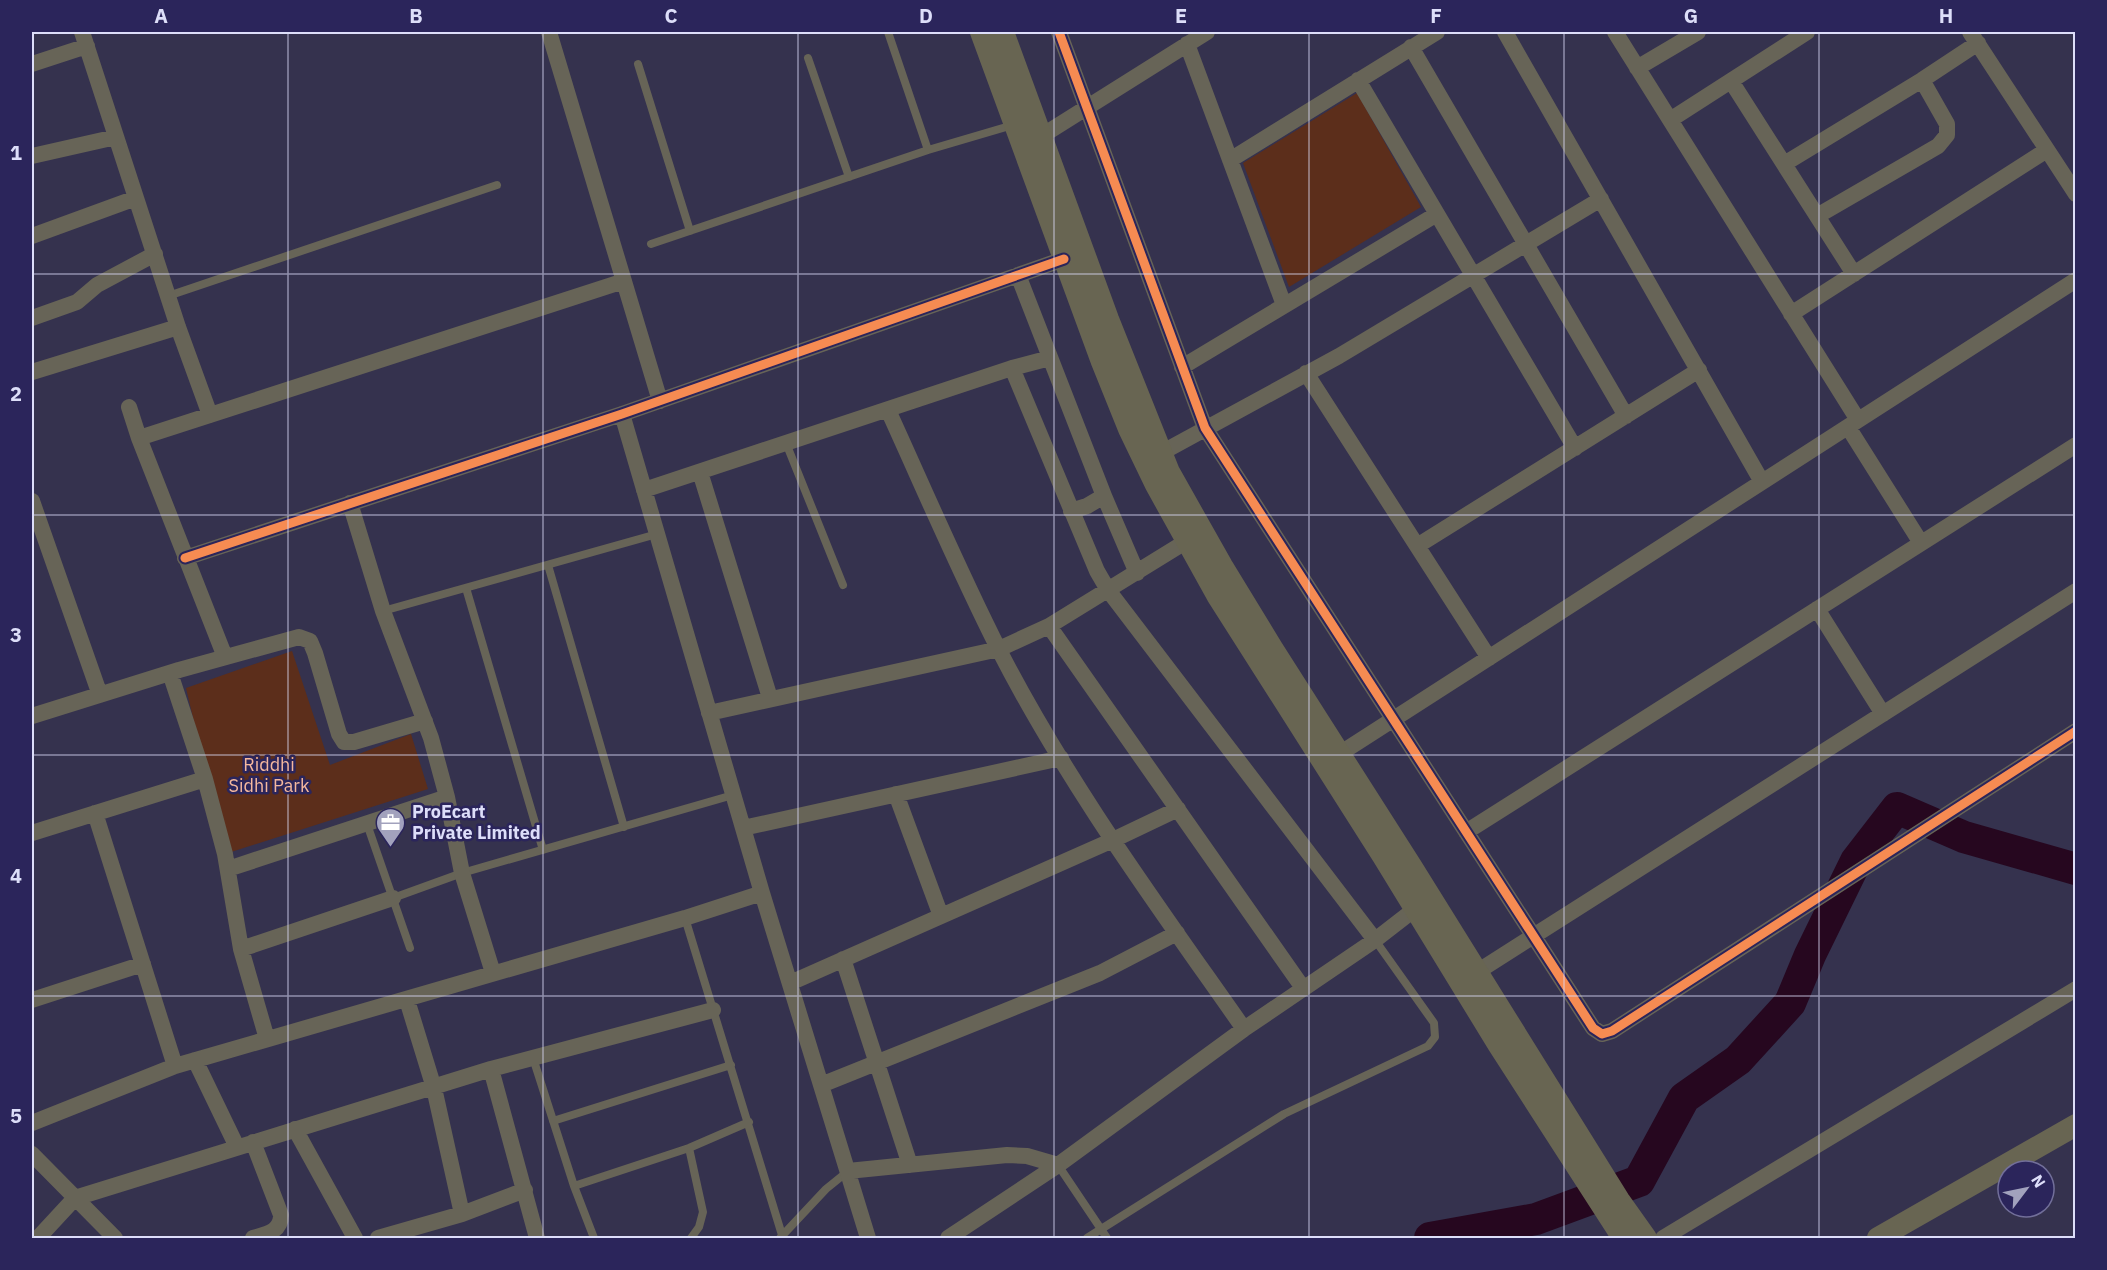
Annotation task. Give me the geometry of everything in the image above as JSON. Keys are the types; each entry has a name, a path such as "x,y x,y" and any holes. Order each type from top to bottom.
{"street":[{"path":"549,32 609,225 660,401"},
{"path":"981,32 1029,131 1169,472 1415,909 1507,1040 1612,1206 1646,1239"},
{"path":"1003,32 1064,259 1129,429 1217,595 1332,758 1477,972 1507,1040"},
{"path":"1059,32 1204,428 1593,1028 1602,1034 1612,1031 2076,731"},
{"path":"1029,131 1087,107 1207,32"},
{"path":"1230,160 1437,32"},
{"path":"1505,32 1762,482"},
{"path":"1615,32 1791,314 1921,543"},
{"path":"1637,68 1698,32"},
{"path":"1670,120 1807,32"},
{"path":"1784,164 1922,80 1974,37 2076,194"},
{"path":"32,64 85,39 178,327 210,415"},
{"path":"1187,44 1284,305"},
{"path":"1411,47 1626,416"},
{"path":"1358,80 1575,448"},
{"path":"1817,216 1938,146 1947,135 1947,124 1922,80"},
{"path":"1731,81 1854,274"},
{"path":"32,156 116,137"},
{"path":"1791,314 2047,150"},
{"path":"32,236 136,198"},
{"path":"1161,453 1306,373 1601,199"},
{"path":"1182,367 1437,214"},
{"path":"32,318 77,302 97,285 154,254"},
{"path":"185,558 622,414 1064,259"},
{"path":"1018,275 1104,496 1137,573"},
{"path":"1332,758 2076,280"},
{"path":"139,438 624,281"},
{"path":"32,372 178,327"},
{"path":"644,490 1012,368 1050,358"},
{"path":"1012,368 1071,511 1097,571 1108,590 1376,940"},
{"path":"1417,546 1699,370"},
{"path":"1306,373 1489,658"},
{"path":"129,407 185,558 225,657"},
{"path":"888,410 999,649 1061,758 1113,840 1244,1029"},
{"path":"622,414 762,893 868,1239"},
{"path":"1466,832 2076,446"},
{"path":"700,471 770,699"},
{"path":"1071,511 1087,506 1104,496"},
{"path":"32,501 100,695"},
{"path":"350,503 383,611 425,721 447,797 462,873 493,973"},
{"path":"709,713 999,649 1049,626 1187,541"},
{"path":"1477,972 2076,591"},
{"path":"1817,609 1883,714"},
{"path":"1049,626 1303,988"},
{"path":"32,716 170,673 299,637 310,641 339,734 344,742 354,742 425,721"},
{"path":"170,673 205,779 228,869 241,948 267,1039"},
{"path":"743,828 1061,758"},
{"path":"32,833 205,779"},
{"path":"896,794 941,916"},
{"path":"228,869 447,797"},
{"path":"790,983 1178,809"},
{"path":"95,813 175,1066"},
{"path":"32,1123 175,1066 407,1000 762,893"},
{"path":"241,948 393,898"},
{"path":"948,1239 1058,1165 1244,1029 1376,940 1415,909"},
{"path":"821,1085 1100,972 1177,933"},
{"path":"843,959 910,1165"},
{"path":"32,1000 143,964"},
{"path":"1663,1239 2076,989"},
{"path":"407,1000 434,1088 462,1214"},
{"path":"38,1239 75,1198 491,1069 713,1010"},
{"path":"195,1060 245,1145 281,1215 281,1223 276,1230 253,1239"},
{"path":"491,1069 537,1239"},
{"path":"1878,1239 2076,1125"},
{"path":"296,1129 355,1239"},
{"path":"32,1154 115,1239"},
{"path":"848,1171 1007,1155 1027,1156 1058,1165"},
{"path":"378,1239 462,1214 525,1190"},
{"path":"1612,1206 1623,1239"}],"lane":[{"path":"888,32 928,150"},
{"path":"808,58 849,177"},
{"path":"638,64 690,231"},
{"path":"651,244 928,150 1029,131"},
{"path":"168,296 497,185"},
{"path":"786,443 843,585"},
{"path":"383,611 657,534"},
{"path":"548,565 624,827"},
{"path":"466,588 543,850"},
{"path":"393,898 462,873 733,795"},
{"path":"367,824 410,948"},
{"path":"685,918 749,1122 781,1237"},
{"path":"1087,1239 1284,1114 1428,1046 1435,1037 1434,1023 1376,940"},
{"path":"533,1058 574,1186 594,1239"},
{"path":"553,1121 731,1065"},
{"path":"574,1186 689,1148 749,1122"},
{"path":"689,1148 703,1212 699,1227 691,1239"},
{"path":"1058,1165 1107,1239"},
{"path":"781,1237 826,1189 848,1171"}],"green space":[{"path":"1357,93 1421,207 1289,287 1243,163"},
{"name":"Riddhi Sidhi Park","path":"292,651 330,765 411,734 428,789 225,854 186,688"}],"waterway":[{"path":"1430,1238 1536,1219 1639,1181 1684,1098 1738,1060 1790,1003 1810,955 1856,861 1897,808 1964,837 2076,869"}],"cycle path":[{"path":"1059,32 1205,428 1593,1028 1602,1034 1612,1031 2076,731"},
{"path":"185,558 622,414 1064,259"}],"place":[{"name":"ProEcart Private Limited","path":"391,848"}]}
